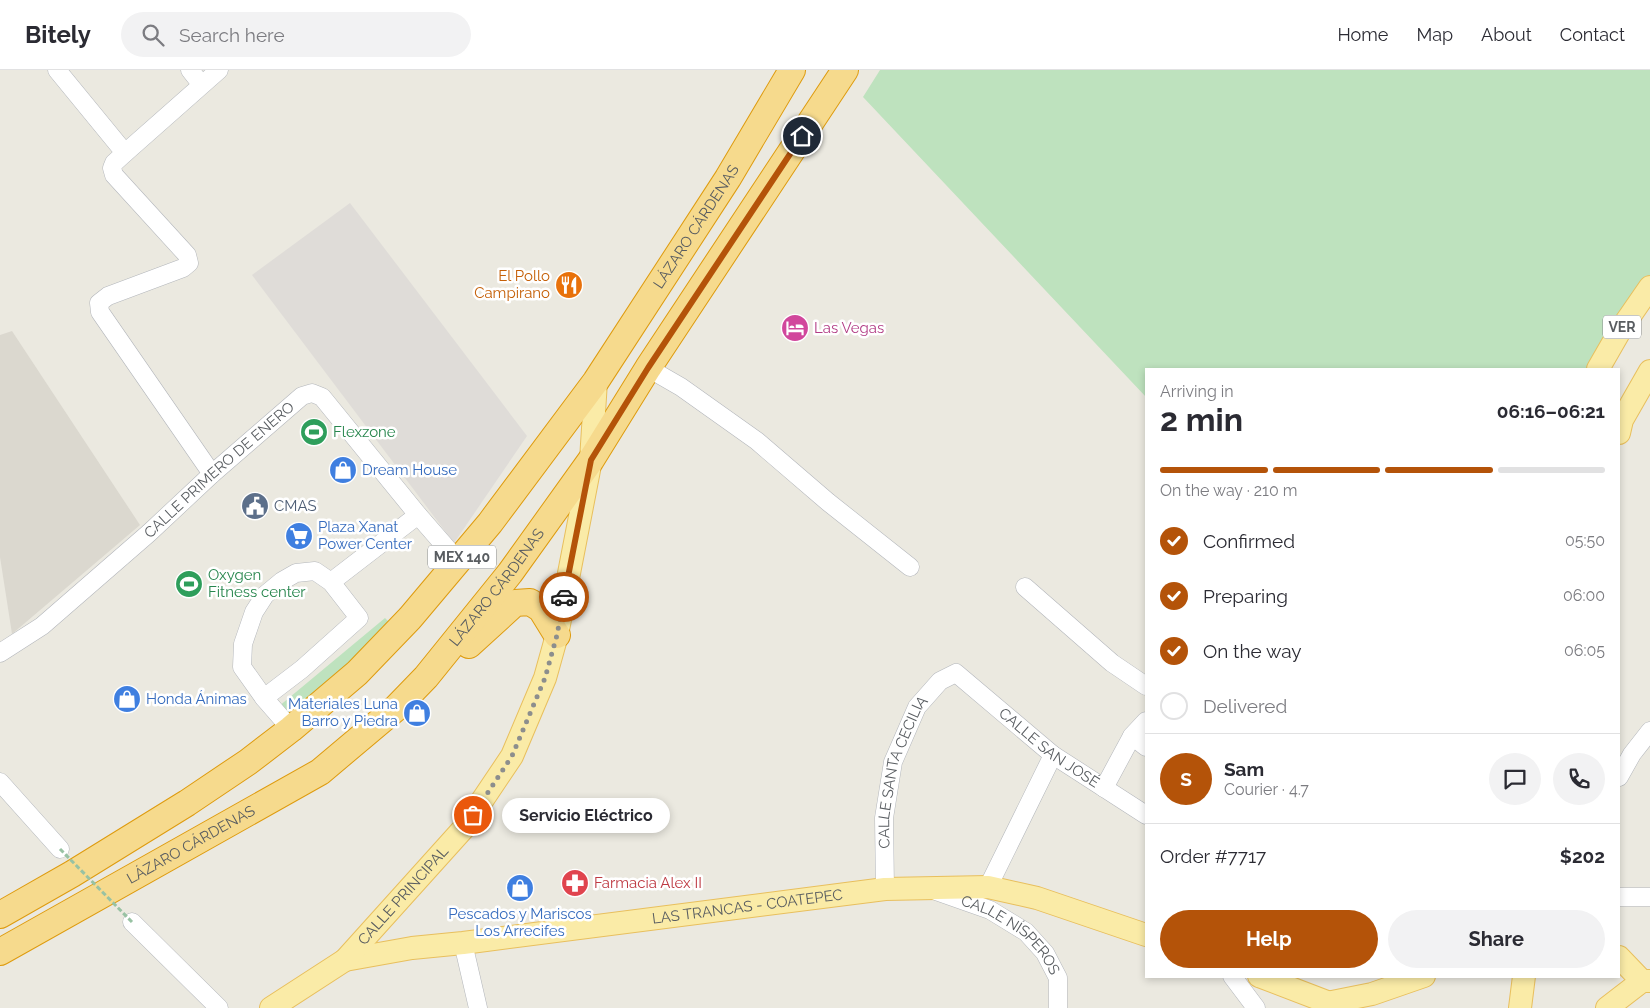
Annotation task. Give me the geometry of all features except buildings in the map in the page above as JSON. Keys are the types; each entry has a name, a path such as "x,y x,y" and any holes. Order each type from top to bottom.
{"highway":[{"name":"LÁZARO CÁRDENAS","path":"1,914 72,874 187,803 248,762 357,674 410,618 490,523 596,381 728,178 792,70"},
{"name":"LÁZARO CÁRDENAS","path":"0,952 320,772 396,708 426,676 510,573 591,460 648,368 845,70"},
{"path":"426,676 447,664 515,603 530,602 541,609 557,635"}],"main road":[{"name":"VER","path":"1599,368 1621,329 1650,287"},
{"path":"1620,428 1622,420 1650,371"},
{"name":"CALLE PRINCIPAL","path":"271,1008 345,960 463,829 512,756 545,678 557,635 591,460 596,381"},
{"name":"LAS TRANCAS - COATEPEC","path":"345,960 412,948 885,889 988,887 1037,898 1145,935"},
{"path":"1607,1008 1646,981 1620,958"},
{"path":"1266,979 1335,1006 1418,978"},
{"path":"1520,1008 1524,978"},
{"path":"1266,979 1298,1008"}],"street":[{"path":"57,70 125,152"},
{"path":"190,70 201,84"},
{"path":"212,474 100,312 99,303 108,296 183,268 188,263 188,255 114,175 112,168 114,163 125,152 218,70"},
{"path":"648,368 681,387 757,441 828,502 910,567"},
{"name":"CALLE PRIMERO DE ENERO","path":"0,653 42,626 302,396 312,393 322,398 458,561"},
{"path":"331,582 418,514"},
{"path":"264,698 302,669 360,618 331,582 315,571 296,573 282,581 265,595 254,612 243,644 242,668 264,698 291,729"},
{"path":"1025,587 1112,663 1145,685"},
{"name":"CALLE SAN JOSÉ","path":"956,673 1054,755 1145,815"},
{"name":"CALLE SANTA CECILIA","path":"885,889 884,818 893,762 917,708 940,681 956,673"},
{"path":"1104,788 1132,736 1145,722"},
{"path":"1620,775 1632,754 1650,731"},
{"path":"1132,736 1145,746"},
{"path":"988,887 1054,755"},
{"path":"0,782 60,849"},
{"name":"CALLE NÍSPEROS","path":"928,888 990,910 1026,932 1045,952 1058,978 1058,1008"},
{"path":"1620,897 1650,897"},
{"path":"0,963 68,924 84,913 94,899"},
{"path":"132,922 219,1008"},
{"path":"463,943 478,1008"},
{"path":"1234,978 1256,1008"}],"path":[{"path":"60,849 132,922"}],"shaded area":[{"path":"350,203 527,436 454,543 252,275"},
{"path":"12,331 140,525 12,634 0,557 0,335"}],"green space":[{"path":"880,70 1650,70 1650,283 1605,368 1145,368 1145,396 863,97"},
{"path":"385,618 394,627 288,720 278,707"}],"way so far":[{"path":"473,815 512,756 545,678 557,635 564,597"}],"place":[{"name":"El Pollo Campirano","path":"569,285"},
{"name":"Las Vegas","path":"795,328"},
{"name":"Flexzone","path":"314,432"},
{"name":"Dream House","path":"343,470"},
{"name":"CMAS","path":"255,506"},
{"name":"Plaza Xanat Power Center","path":"299,536"},
{"name":"Oxygen Fitness center","path":"189,584"},
{"name":"Honda Ánimas","path":"127,699"},
{"name":"Materiales Luna Barro y Piedra","path":"417,713"},
{"name":"Servicio Eléctrico","path":"473,815"},
{"name":"Farmacia Alex II","path":"575,883"},
{"name":"Pescados y Mariscos Los Arrecifes","path":"520,888"}],"route":[{"path":"564,597 591,460 648,368 802,136"}]}
